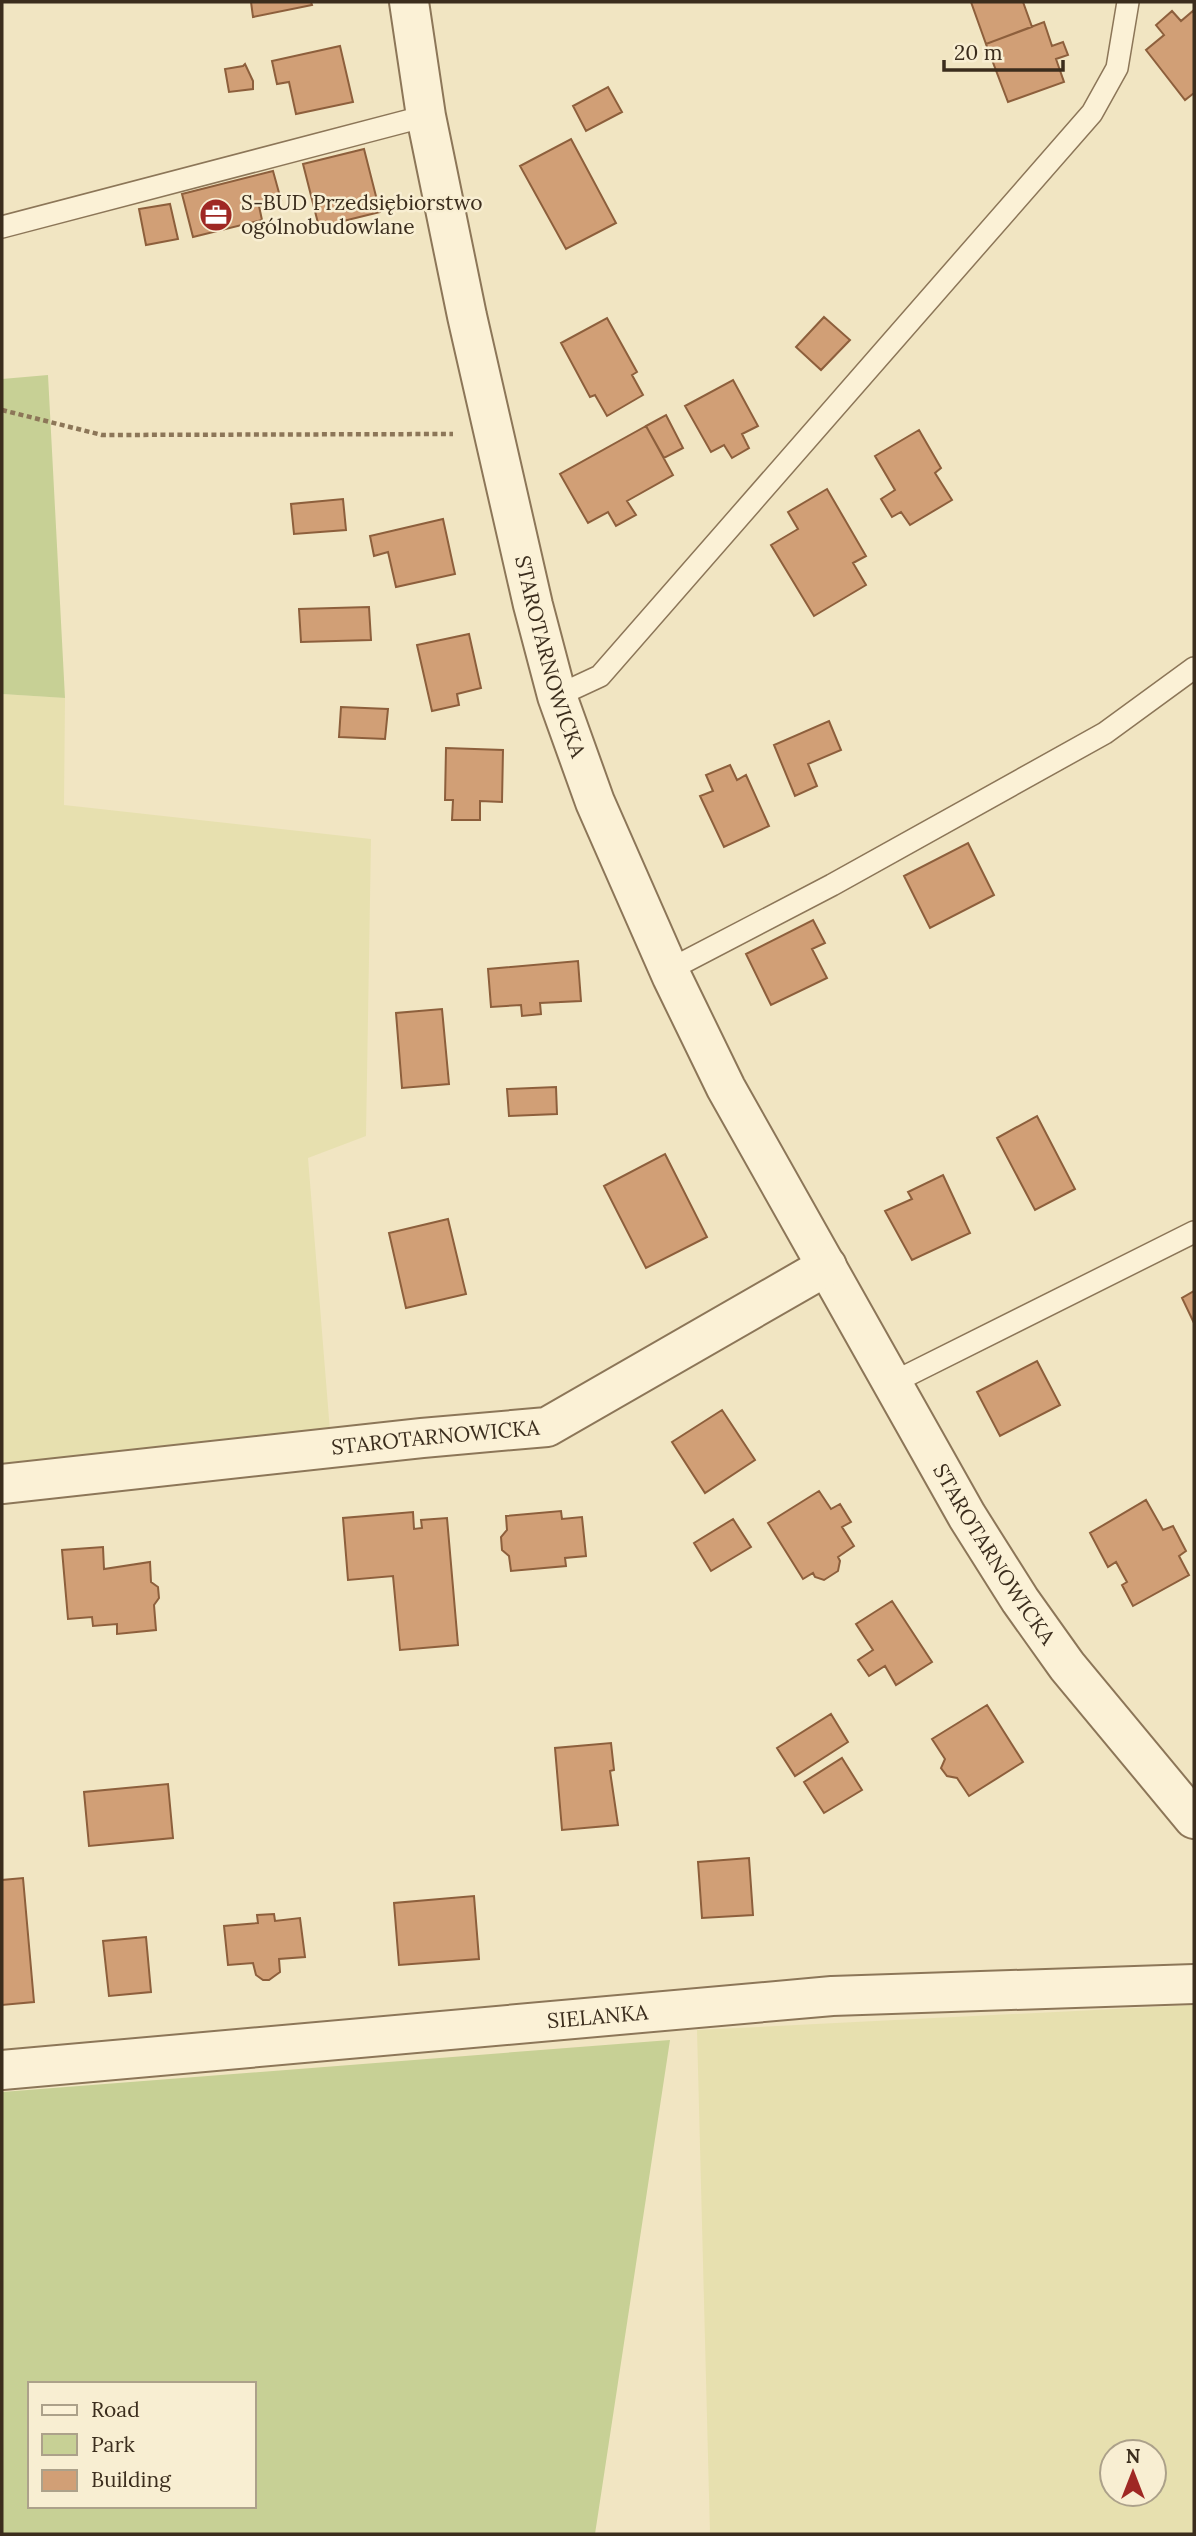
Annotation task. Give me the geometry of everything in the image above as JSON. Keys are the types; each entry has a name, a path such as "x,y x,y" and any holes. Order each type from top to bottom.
{"street":[{"name":"STAROTARNOWICKA","path":"409,2 426,116 467,316 530,592 557,696 595,802 669,970 726,1088 961,1506 1020,1600 1067,1666 1194,1819"},
{"name":"STAROTARNOWICKA","path":"2,1484 547,1427 827,1266"},
{"name":"SIELANKA","path":"2,2070 832,1996 1194,1984"}],"lane":[{"path":"557,696 600,676 1091,113 1117,68 1128,2"},
{"path":"2,227 426,116"},
{"path":"669,970 844,878 1105,733 1194,668"},
{"path":"892,1383 1194,1232"}],"path":[{"path":"2,410 102,435 494,434"}],"shaded area":[{"path":"2,694 65,698 64,805 371,839 366,1136 308,1158 330,1431 2,1466"},
{"path":"1194,2005 1194,2534 710,2534 697,2030"}],"green space":[{"path":"48,375 65,698 2,694 2,379"},
{"path":"670,2040 595,2534 2,2534 2,2092"}],"building":[{"path":"251,2 311,2 312,5 253,17"},
{"path":"971,2 1023,2 1032,27 986,44"},
{"path":"1194,10 1194,93 1185,100 1146,50 1164,35 1156,25 1172,11 1181,21"},
{"path":"1044,22 1052,46 1063,42 1068,55 1056,59 1064,82 1008,102 986,44"},
{"path":"340,46 353,102 296,114 289,82 277,84 272,61"},
{"path":"245,64 253,81 253,89 229,92 225,69"},
{"path":"608,87 622,112 586,131 573,106"},
{"path":"571,139 616,223 566,249 520,166"},
{"path":"364,149 380,212 319,227 303,164"},
{"path":"273,171 281,200 259,206 262,220 193,237 182,194"},
{"path":"170,204 178,239 146,245 139,209"},
{"path":"824,317 850,340 821,370 796,347"},
{"path":"607,318 637,372 632,375 643,395 607,416 595,395 590,397 561,343"},
{"path":"733,380 758,426 742,434 749,448 732,458 724,445 711,452 685,406"},
{"path":"666,415 683,448 664,458 646,426"},
{"path":"646,426 673,475 627,501 636,515 616,526 608,512 588,523 560,474"},
{"path":"919,430 941,468 935,473 952,500 910,525 901,512 892,517 881,499 895,490 875,456"},
{"path":"827,489 866,556 853,563 866,585 814,616 771,545 798,529 788,512"},
{"path":"343,499 346,530 294,534 291,504"},
{"path":"443,519 455,574 396,587 388,552 374,556 370,536"},
{"path":"369,607 371,640 301,642 299,609"},
{"path":"469,634 481,688 457,694 459,705 432,711 417,645"},
{"path":"341,707 388,709 385,739 339,737"},
{"path":"829,721 841,750 808,764 817,786 795,796 774,745"},
{"path":"446,748 503,750 502,802 480,801 480,820 452,820 453,800 445,800"},
{"path":"730,765 737,780 746,775 769,826 724,847 700,796 713,791 706,775"},
{"path":"968,843 994,895 930,928 904,876"},
{"path":"813,920 825,943 812,949 827,978 771,1005 746,954"},
{"path":"578,961 581,1001 540,1003 541,1014 522,1016 521,1005 491,1007 488,969"},
{"path":"442,1009 449,1084 402,1088 396,1013"},
{"path":"556,1087 557,1114 509,1116 507,1089"},
{"path":"1037,1116 1075,1189 1035,1210 997,1138"},
{"path":"665,1154 707,1237 646,1268 604,1186"},
{"path":"943,1175 970,1233 912,1260 885,1211 912,1199 908,1192"},
{"path":"448,1219 466,1294 406,1308 389,1233"},
{"path":"1194,1291 1194,1323 1182,1298"},
{"path":"1037,1361 1060,1405 1000,1436 977,1392"},
{"path":"722,1410 755,1460 705,1493 672,1442"},
{"path":"819,1491 831,1509 840,1504 851,1522 842,1527 854,1546 838,1557 838,1571 824,1580 815,1577 813,1573 803,1579 768,1523"},
{"path":"1146,1500 1163,1530 1173,1526 1186,1551 1179,1556 1189,1575 1133,1606 1122,1585 1127,1582 1116,1562 1108,1567 1090,1533"},
{"path":"561,1511 562,1519 582,1517 586,1556 565,1558 566,1566 511,1571 509,1556 502,1550 501,1537 507,1530 506,1516"},
{"path":"413,1512 414,1529 422,1528 421,1520 447,1518 458,1645 400,1650 393,1576 348,1580 343,1518"},
{"path":"733,1519 751,1547 711,1571 694,1543"},
{"path":"103,1547 104,1569 150,1562 151,1582 158,1587 159,1598 154,1605 156,1630 117,1634 117,1624 93,1626 92,1617 68,1619 62,1550"},
{"path":"892,1601 932,1662 896,1685 885,1666 869,1676 858,1660 873,1650 856,1624"},
{"path":"987,1705 1023,1762 969,1796 957,1778 947,1776 941,1768 945,1759 932,1739"},
{"path":"831,1714 848,1742 795,1776 777,1748"},
{"path":"611,1743 614,1770 610,1771 618,1825 562,1830 555,1748"},
{"path":"842,1758 862,1790 824,1813 804,1782"},
{"path":"168,1784 173,1838 89,1846 84,1792"},
{"path":"749,1858 753,1915 702,1918 698,1862"},
{"path":"23,1878 34,2002 2,2005 2,1880"},
{"path":"474,1896 479,1959 399,1965 394,1903"},
{"path":"274,1914 275,1921 300,1918 305,1957 279,1959 280,1972 269,1980 263,1980 256,1975 253,1963 228,1965 224,1926 258,1923 257,1915"},
{"path":"146,1937 151,1992 109,1996 103,1941"}],"place":[{"name":"S-BUD Przedsiębiorstwo ogólnobudowlane","path":"216,215"}]}
